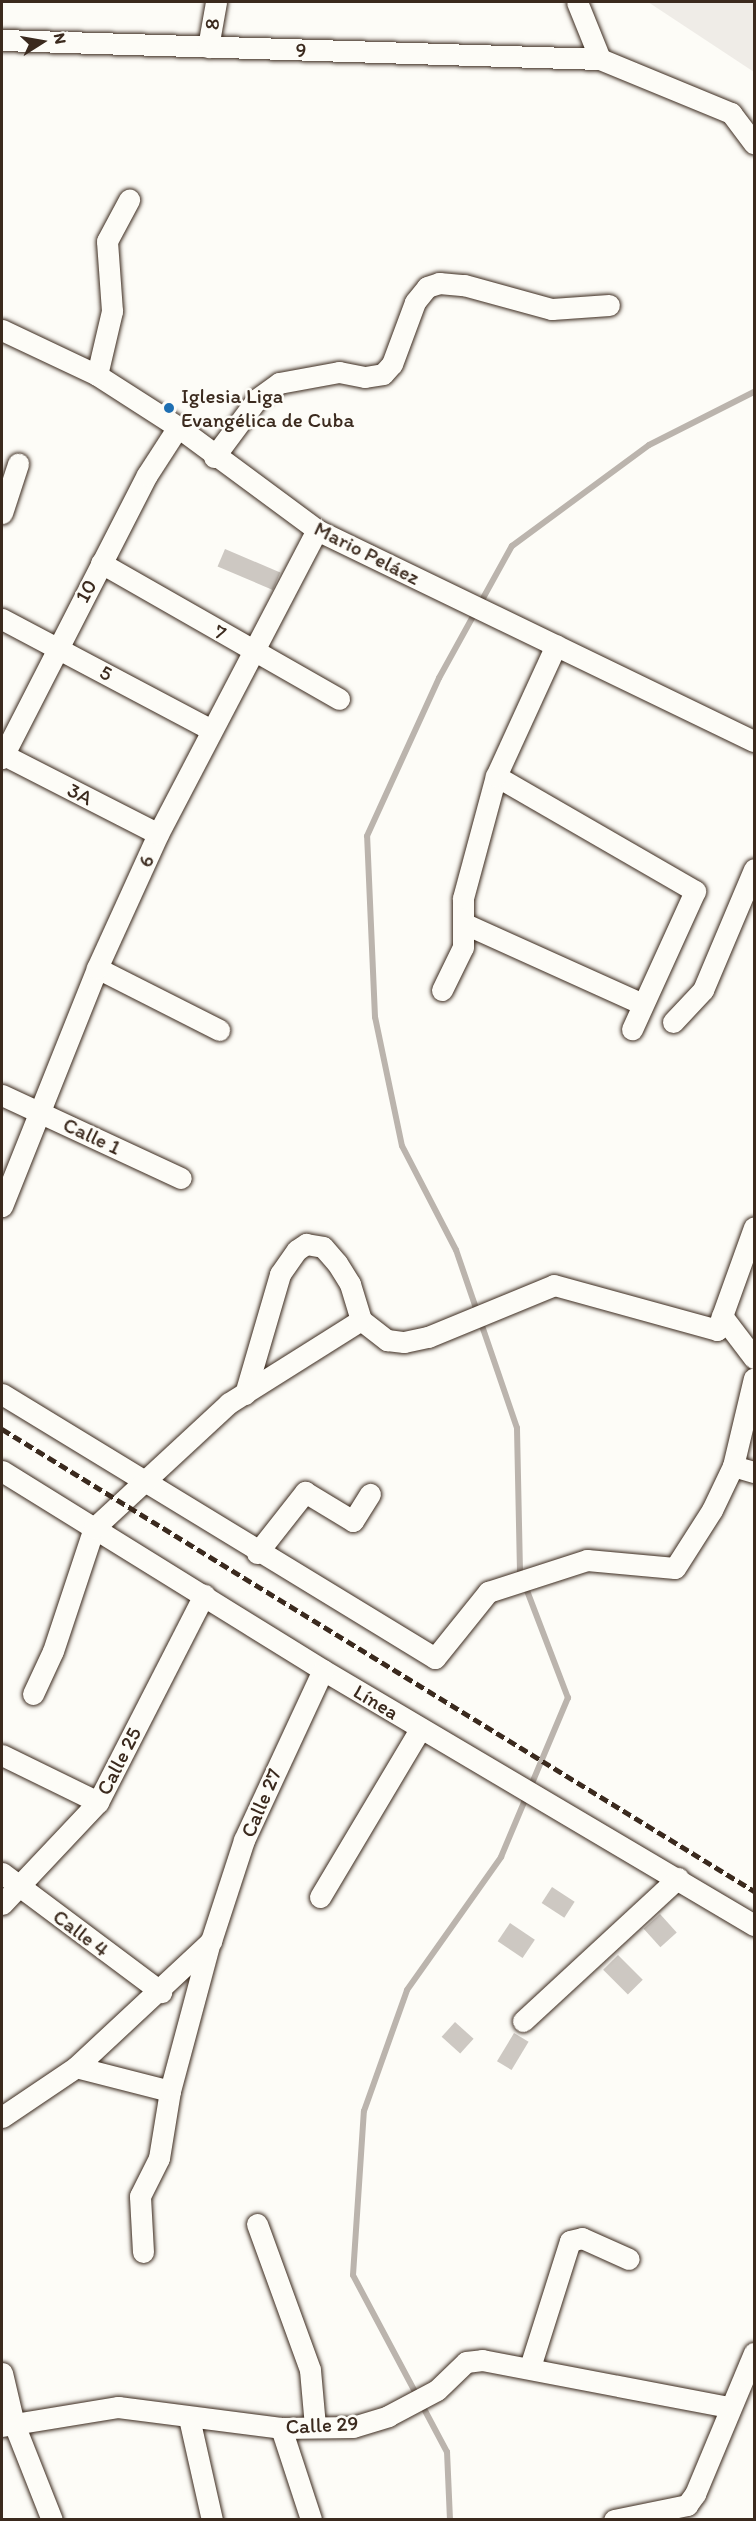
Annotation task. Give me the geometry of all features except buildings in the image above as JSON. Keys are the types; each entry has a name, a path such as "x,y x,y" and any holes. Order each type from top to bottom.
{"street":[{"name":"8","path":"208,47 216,2"},
{"path":"577,2 600,59 732,113 754,143"},
{"name":"9","path":"2,40 600,59"},
{"path":"97,375 112,311 107,241 129,200"},
{"path":"214,457 257,399 279,383 339,372 365,377 383,374 392,364 415,302 427,287 439,283 464,285 552,309 578,310 609,304"},
{"name":"Mario Peláez","path":"2,330 97,375 178,427 214,457 317,530 753,737"},
{"name":"10","path":"2,756 147,475 178,427"},
{"path":"2,513 18,464"},
{"name":"6","path":"2,1206 97,968 158,834 210,729 317,530"},
{"name":"7","path":"101,563 253,652 339,699"},
{"name":"5","path":"2,619 57,646 210,729"},
{"path":"442,990 463,947 463,898 496,776 556,645"},
{"name":"3A","path":"2,756 158,834"},
{"path":"496,776 694,891 632,1029"},
{"path":"673,1022 703,990 754,869"},
{"path":"463,923 642,1004"},
{"path":"97,968 219,1030"},
{"name":"Calle 1","path":"2,1095 181,1178"},
{"path":"245,1394 280,1274 297,1250 306,1244 322,1247 350,1284 361,1320 387,1340 404,1341 428,1336 554,1285 717,1330 754,1231"},
{"path":"722,1316 754,1358"},
{"path":"33,1694 56,1642 94,1528 229,1403 361,1320"},
{"path":"2,1394 147,1481 257,1553 435,1658 488,1592 587,1560 675,1568 712,1510 733,1466 754,1378"},
{"path":"733,1466 754,1472"},
{"name":"Línea","path":"2,1471 420,1729 754,1924"},
{"path":"257,1553 305,1492 353,1521 370,1494"},
{"name":"Calle 25","path":"2,1904 22,1886 98,1802 204,1594"},
{"name":"Calle 27","path":"143,2252 140,2196 159,2158 170,2091 211,1941 244,1840 323,1670"},
{"path":"320,1897 420,1729"},
{"path":"2,1755 98,1802"},
{"name":"Calle 4","path":"2,1872 160,1992"},
{"path":"523,2021 678,1878"},
{"name":"Calle 27","path":"2,2117 76,2067 160,1992 211,1941"},
{"path":"76,2067 170,2091"},
{"path":"257,2224 310,2370 315,2426"},
{"path":"530,2367 570,2241 582,2238 629,2259"},
{"path":"614,2520 678,2509 695,2494 729,2407 754,2353"},
{"name":"Calle 29","path":"8,2425 118,2407 189,2418 281,2428 353,2427 388,2416 437,2390 466,2362 482,2360 530,2367 729,2407"},
{"path":"2,2373 8,2425 52,2520"},
{"path":"189,2418 212,2520"},
{"path":"281,2428 311,2519"}],"shaded area":[{"path":"648,2 754,2 754,72"}],"waterway":[{"path":"450,2520 447,2452 353,2275 364,2111 407,1990 501,1857 568,1698 520,1572 517,1428 456,1250 402,1146 375,1017 367,836 439,678 512,546 649,445 754,392"}],"railway":[{"path":"2,1429 754,1891"}],"place":[{"name":"Iglesia Liga Evangélica de Cuba","path":"169,408"}]}
